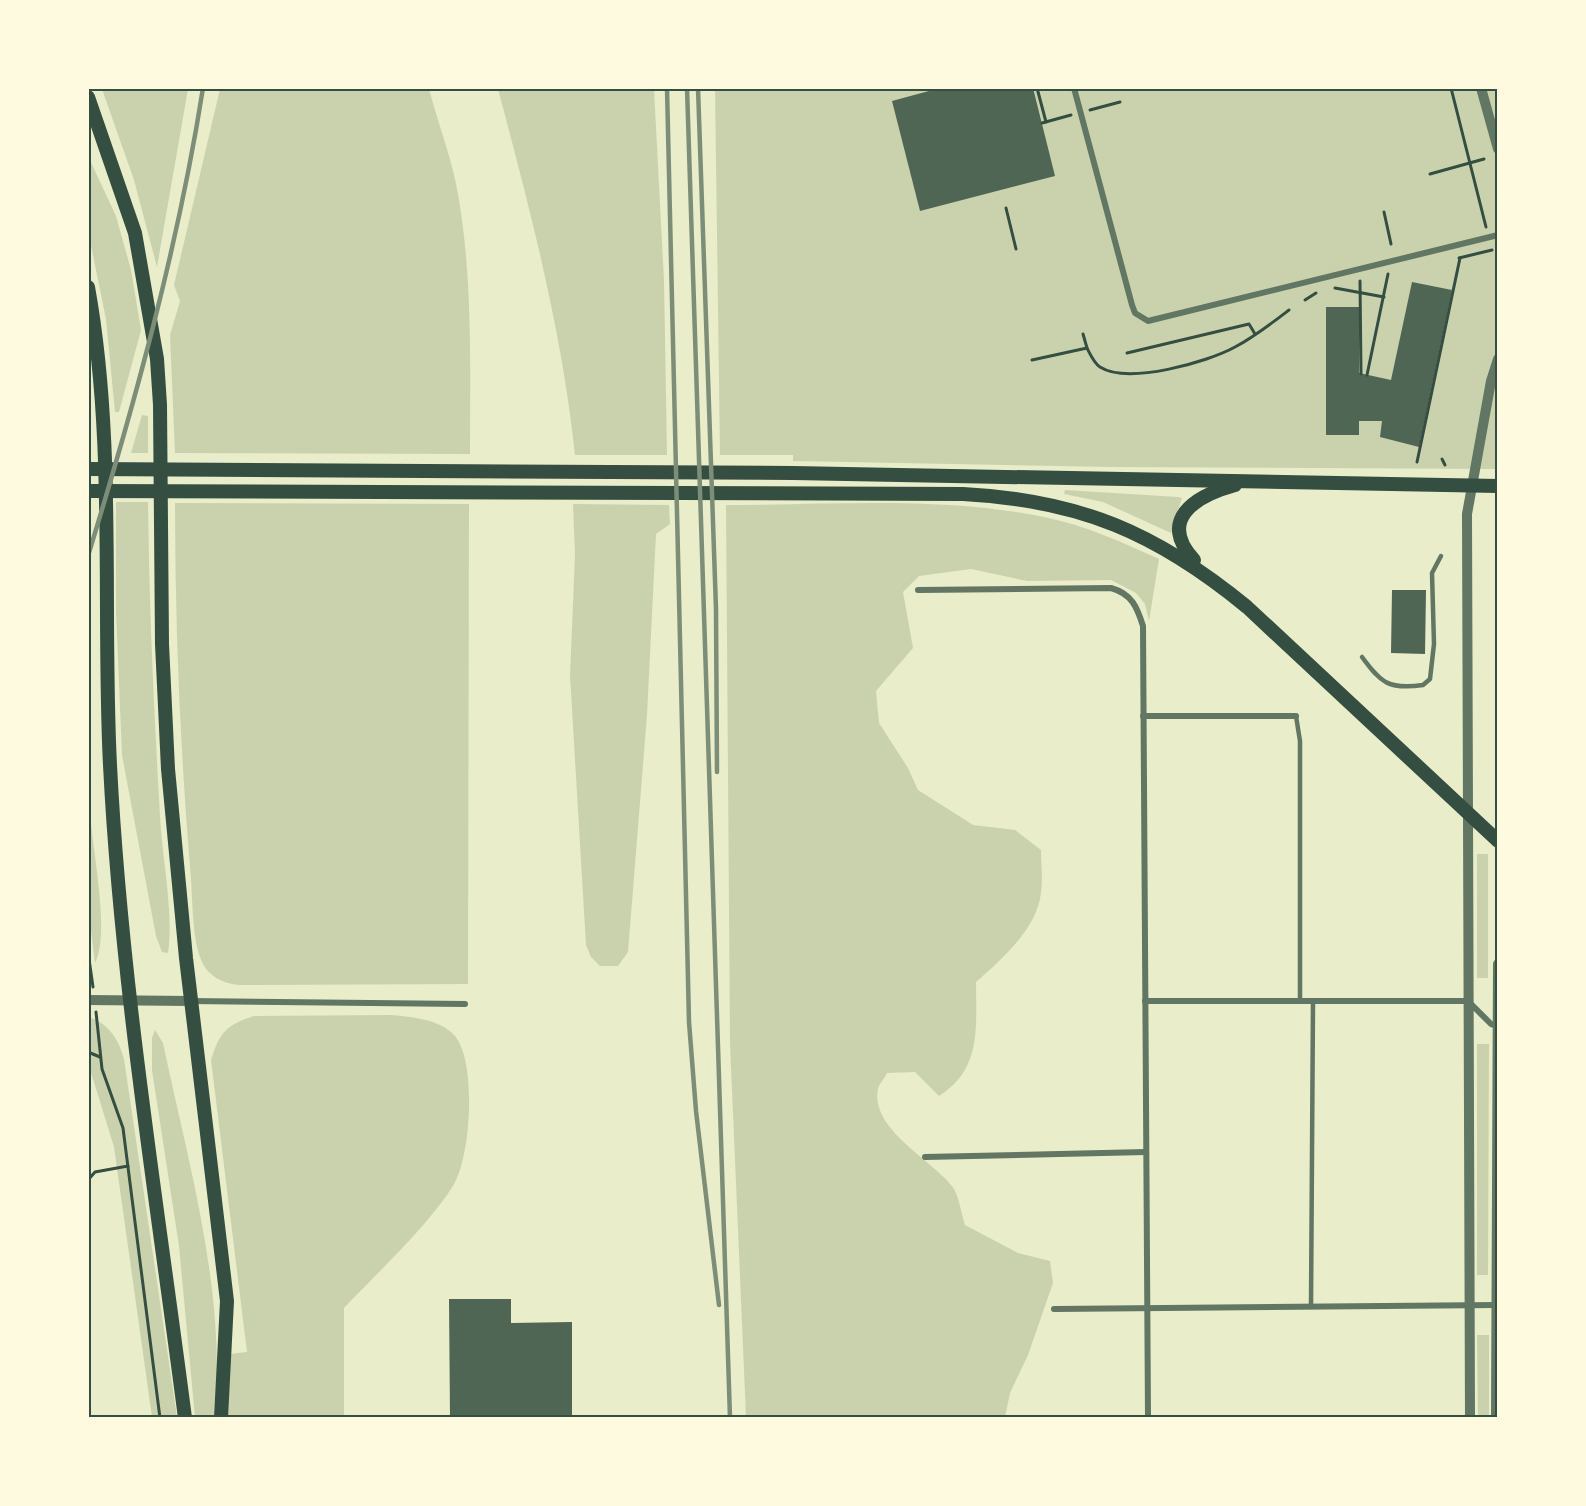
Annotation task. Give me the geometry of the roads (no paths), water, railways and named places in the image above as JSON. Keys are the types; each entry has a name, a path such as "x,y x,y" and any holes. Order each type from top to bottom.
{"main road":[{"path":"88,97 135,233 155,336 160,405 162,644 168,769 190,1001 227,1301 221,1418"},
{"path":"88,287 102,391 110,767 132,1000 185,1418"},
{"path":"88,469 793,473 1497,486"},
{"path":"1248,481 1211,491 1196,501 1182,517 1178,532 1183,547 1205,572 1247,606 1497,841"},
{"path":"88,491 963,494 1047,503 1088,514 1128,529 1205,572"}],"street":[{"path":"1074,88 1135,313 1148,321 1497,235"},
{"path":"1481,88 1497,149"},
{"path":"1470,1418 1467,556 1471,484 1497,359"},
{"path":"918,590 1111,588 1121,591 1132,599 1143,626 1148,1418"},
{"path":"1143,717 1296,716"},
{"path":"1496,1418 1497,964"},
{"path":"91,1000 465,1004"},
{"path":"1145,1001 1468,1001 1497,1026"},
{"path":"925,1157 1146,1152"},
{"path":"1054,1309 1497,1305"}],"lane":[{"path":"1362,657 1376,676 1389,685 1423,685 1430,679 1434,644 1432,573 1441,556"},
{"path":"1296,716 1300,741 1300,1001"},
{"path":"1311,1307 1313,1001"}],"railway":[{"path":"88,556 154,324 181,207 203,88"},
{"path":"667,88 689,1022 696,1111 719,1305"},
{"path":"687,88 730,1418"},
{"path":"698,88 716,609 717,772"}]}
